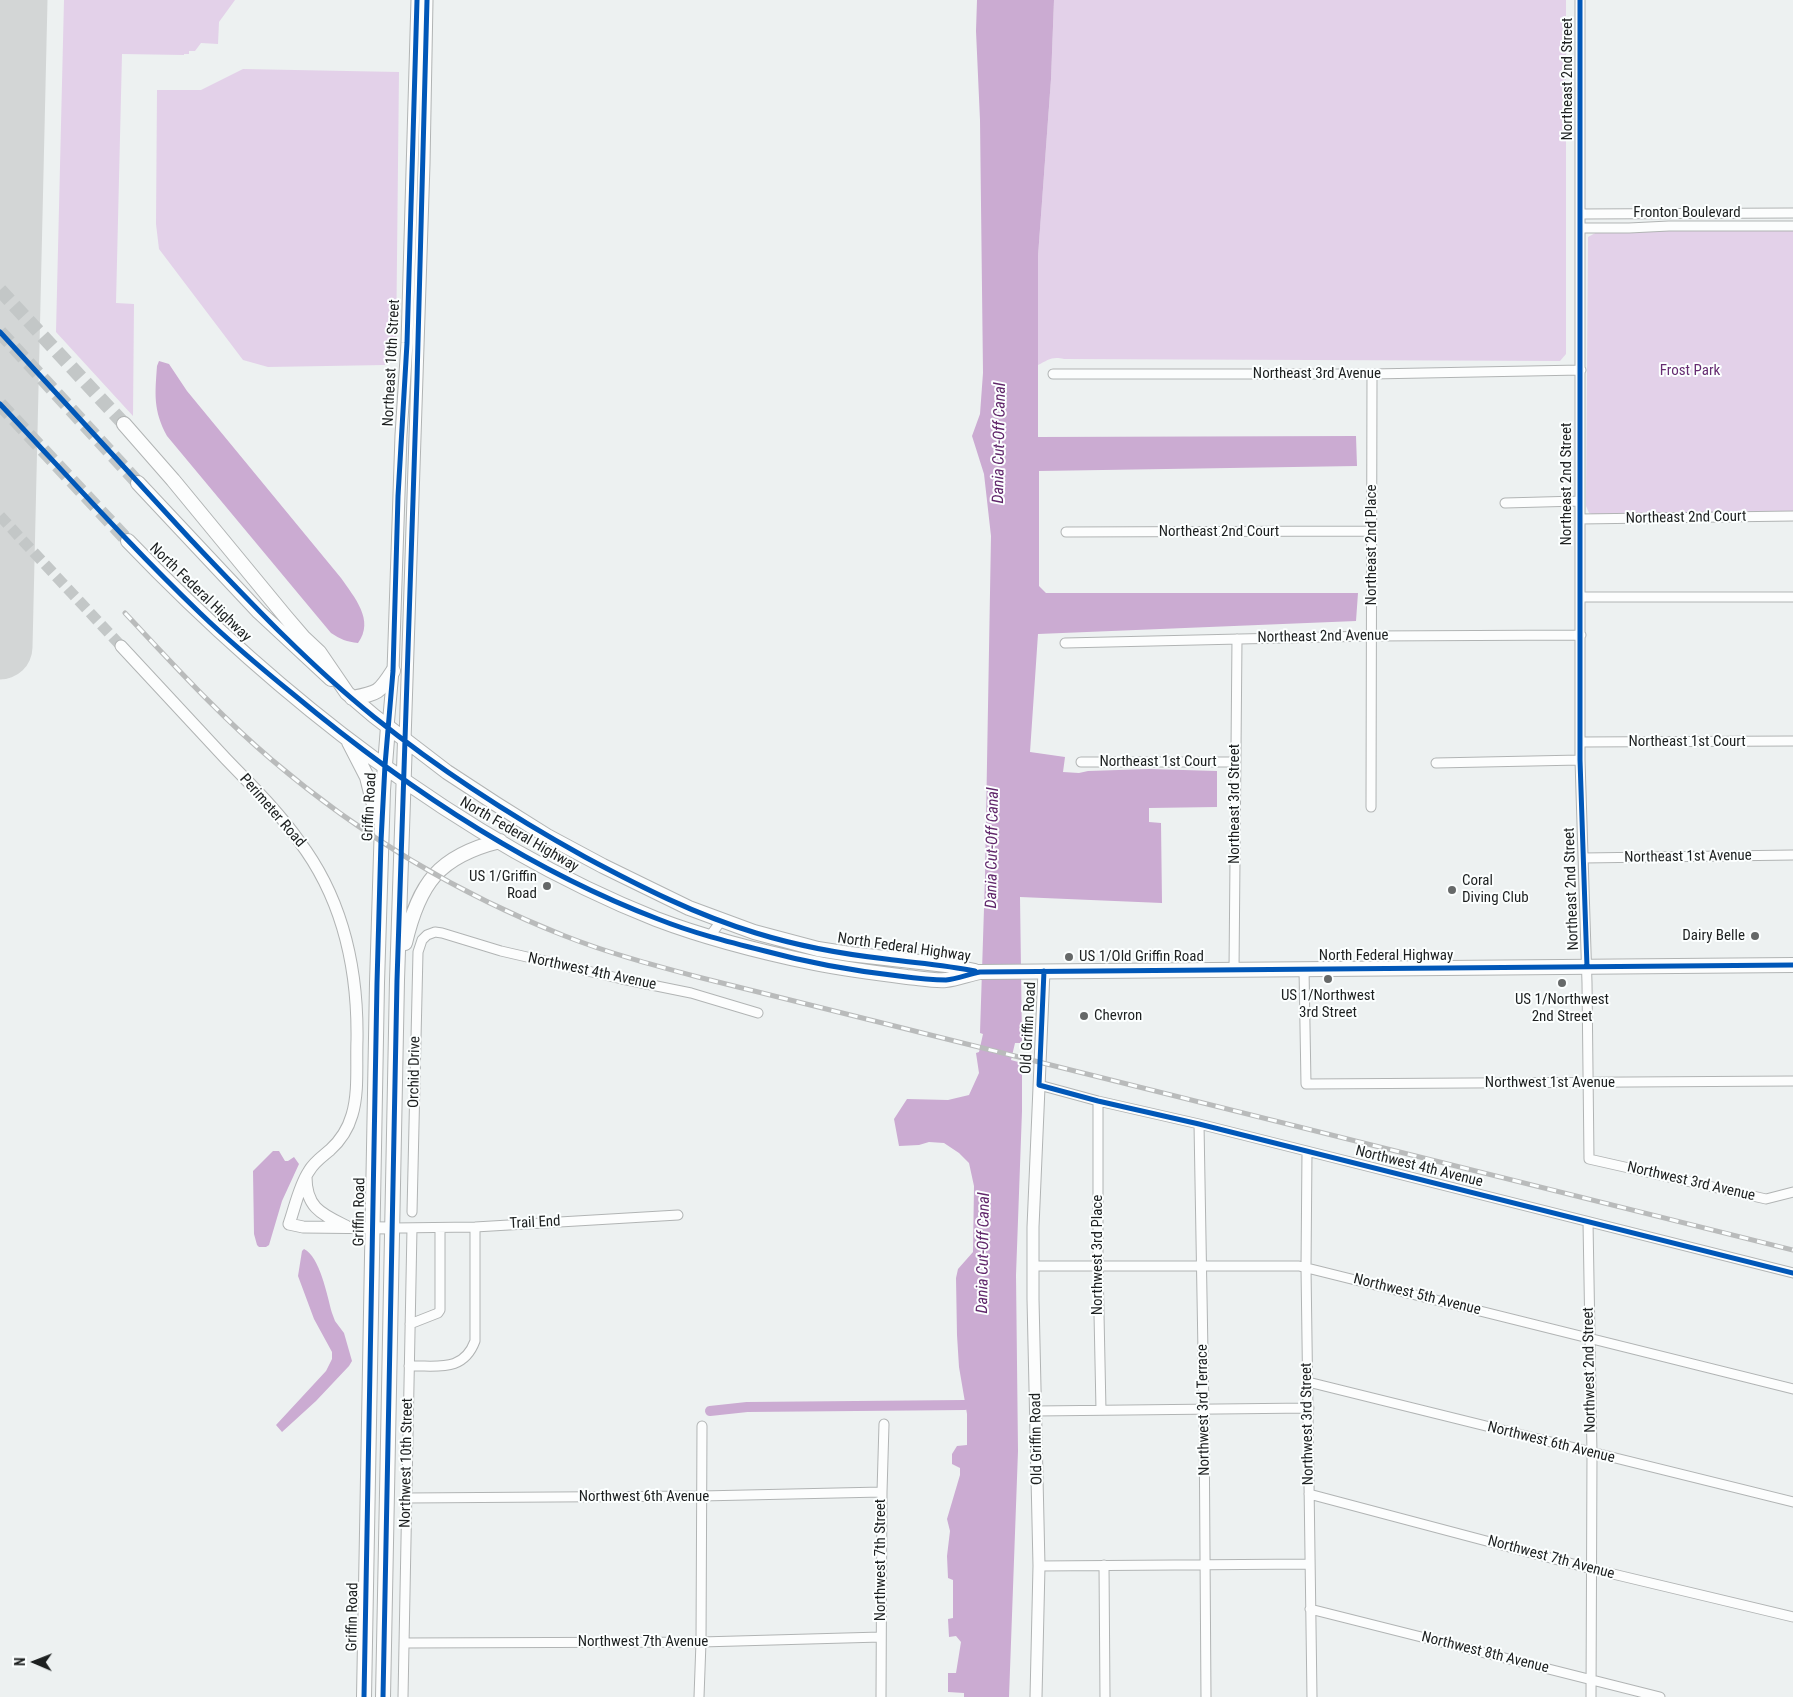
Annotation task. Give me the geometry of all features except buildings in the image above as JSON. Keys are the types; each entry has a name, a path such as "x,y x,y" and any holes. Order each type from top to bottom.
{"main road":[{"path":"124,424 173,480 291,623 319,652 349,696 370,695 378,691 393,671"},
{"name":"North Federal Highway","path":"138,483 259,612 349,696 451,774 547,836 633,881 721,921 754,932 818,948 885,959 946,965 980,972"},
{"name":"North Federal Highway","path":"128,541 226,637 347,738 404,779 500,841 557,874 632,909 710,936 790,958 857,971 946,980 980,972 1026,971 1793,965"},
{"name":"Griffin Road","path":"364,1697 381,835 388,727"},
{"path":"347,738 367,778 381,835"},
{"path":"383,1697 397,980 405,740"},
{"path":"397,980 412,913 420,896 430,882 440,869 462,854 476,847 500,841"}],"street":[{"name":"Northeast 10th Street","path":"405,740 414,293 417,0"},
{"name":"Northeast 10th Street","path":"388,727 393,671 398,496 407,343 414,293 426,83 427,0"},
{"name":"Northeast 2nd Street","path":"1580,0 1580,760 1587,967"},
{"path":"416,61 421,65 426,83"},
{"name":"Fronton Boulevard","path":"1580,214 1793,213"},
{"name":"Fronton Boulevard","path":"1580,228 1793,226"},
{"name":"Northeast 3rd Avenue","path":"1054,374 1372,374 1580,370"},
{"name":"Northeast 2nd Place","path":"1371,807 1372,374"},
{"path":"1505,503 1579,501"},
{"name":"Northeast 2nd Court","path":"1580,519 1793,516"},
{"name":"Northeast 2nd Court","path":"1066,532 1372,531"},
{"path":"1580,597 1793,597"},
{"name":"Northeast 2nd Avenue","path":"1065,643 1372,636 1580,635"},
{"name":"Northeast 3rd Street","path":"1234,970 1237,639"},
{"name":"Perimeter Road","path":"121,646 291,830 316,867 340,920 352,962 356,999 355,1099 352,1116 341,1138 315,1162 306,1176 289,1224 302,1227 393,1228"},
{"name":"Northeast 1st Court","path":"1581,742 1793,742"},
{"path":"1436,763 1580,760"},
{"name":"Northeast 1st Court","path":"1081,762 1235,762"},
{"name":"Northeast 1st Avenue","path":"1584,858 1793,855"},
{"path":"710,936 721,921"},
{"name":"Northwest 4th Avenue","path":"427,935 442,932 501,951 622,979 691,992 758,1013"},
{"name":"Orchid Drive","path":"412,1212 418,952 422,940 427,935"},
{"path":"1587,967 1589,1083"},
{"name":"Northwest 1st Avenue","path":"1304,969 1306,1084 1793,1081"},
{"name":"Old Griffin Road","path":"1036,1697 1039,1566 1033,1266 1044,971"},
{"name":"Northwest 3rd Avenue","path":"1589,1083 1589,1159 1766,1199 1793,1192"},
{"name":"Northwest 4th Avenue","path":"1039,1085 1793,1273"},
{"name":"Northwest 3rd Place","path":"1098,1101 1100,1410"},
{"name":"Northwest 3rd Terrace","path":"1199,1124 1206,1564 1206,1697"},
{"name":"Northwest 3rd Street","path":"1307,1151 1306,1268 1312,1697"},
{"name":"Perimeter Road","path":"306,1176 308,1193 314,1207 327,1216 350,1227"},
{"name":"Trail End","path":"393,1228 475,1227 678,1214"},
{"name":"Northwest 2nd Street","path":"1588,1222 1592,1453 1591,1697"},
{"path":"409,1366 458,1363 471,1352 475,1341 475,1227"},
{"name":"Northwest 10th Street","path":"403,1697 412,1228"},
{"path":"410,1324 438,1313 440,1310 440,1228"},
{"name":"Northwest 5th Avenue","path":"1033,1266 1292,1266 1306,1268 1793,1389"},
{"name":"Northwest 6th Avenue","path":"1308,1382 1793,1502"},
{"path":"1036,1412 1309,1408"},
{"name":"Northwest 7th Street","path":"881,1697 884,1424"},
{"path":"699,1697 702,1426"},
{"name":"Northwest 6th Avenue","path":"407,1498 700,1496 882,1492"},
{"name":"Northwest 7th Avenue","path":"1309,1494 1592,1569 1793,1617"},
{"path":"1039,1566 1310,1564"},
{"path":"1104,1565 1105,1697"},
{"name":"Northwest 8th Avenue","path":"1310,1609 1660,1697"},
{"name":"Northwest 7th Avenue","path":"404,1643 701,1642 881,1637"}],"green space":[{"path":"64,0 235,0 219,22 218,44 201,43 195,51 189,51 189,54 184,55 122,54 116,303 134,304 133,416 56,332"},
{"path":"1054,0 1566,0 1566,354 1560,361 1056,358 1038,365 1038,256 1051,79"},
{"path":"243,69 399,72 396,351 385,365 268,367 243,360 159,249 156,224 157,90 201,90"},
{"name":"Frost Park","path":"1599,231 1793,231 1793,512 1595,515 1589,513 1586,506 1588,237"}],"water":[{"name":"Dania Cut-Off Canal","path":"977,0 1054,0 1051,79 1038,256 1038,437 1356,436 1357,466 1039,471 1039,586 1046,593 1358,593 1356,621 1038,634 1030,752 1065,757 1063,772 1079,773 1149,769 1217,771 1217,807 1149,808 1149,822 1161,823 1162,903 1020,897 1022,1043 1015,1043 1011,1060 1022,1063 1022,1111 1016,1275 1018,1451 1009,1697 964,1697 964,1693 948,1692 948,1673 956,1673 961,1642 956,1636 949,1637 948,1619 953,1618 953,1580 948,1578 947,1556 950,1531 947,1519 960,1475 960,1468 952,1464 952,1454 957,1446 967,1445 967,1414 959,1367 956,1278 958,1269 973,1252 974,1186 969,1163 959,1153 944,1143 929,1142 919,1145 899,1146 894,1119 907,1099 948,1100 969,1095 979,1073 976,1053 979,1052 983,1034 980,1033 985,877 991,536 984,474 972,436 980,414 983,373"},
{"path":"159,361 169,364 187,391 346,585 357,601 364,617 363,634 358,643 344,640 331,633 167,436 159,418 156,402 157,366"},
{"path":"273,1151 279,1151 285,1161 294,1157 299,1164 282,1201 269,1245 259,1247 254,1234 253,1171"},
{"path":"304,1249 310,1253 319,1268 332,1313 335,1321 344,1333 352,1361 316,1401 282,1432 276,1425 326,1371 332,1359 332,1352 314,1319 298,1276 302,1251"}],"waterway":[{"path":"710,1411 747,1407 965,1405"}],"taxiway":[{"path":"0,36 7,23 13,0"},
{"path":"0,217 9,290"}],"runway":[{"path":"0,647 15,0"}],"tunnel":[{"path":"0,290 124,424"},
{"path":"0,332 138,483"},
{"path":"0,404 128,541"},
{"path":"0,516 121,646"}],"railway":[{"path":"125,613 233,725 272,760 339,813 411,860 448,881 486,901 565,936 614,953 698,977 1793,1250"}],"cycle path":[{"path":"364,1697 381,841 393,671 398,496 407,343 417,0"},
{"path":"383,1697 397,980 417,379 427,0"},
{"path":"1580,0 1580,760 1587,967"},
{"path":"0,332 192,541 303,654 350,697 399,737 477,792 605,868 668,899 734,926 772,938 820,949 975,971"},
{"path":"0,404 174,588 245,654 334,728 421,792 512,849 608,898 698,933 832,966 882,974 940,980 980,972 1793,965"},
{"path":"1044,971 1039,1085 1793,1273"}],"place":[{"name":"US 1/Griffin Road","path":"547,886"},
{"name":"Coral Diving Club","path":"1452,890"},
{"name":"Dairy Belle","path":"1755,936"},
{"name":"US 1/Old Griffin Road","path":"1069,957"},
{"name":"US 1/Northwest 3rd Street","path":"1328,979"},
{"name":"US 1/Northwest 2nd Street","path":"1562,983"},
{"name":"Chevron","path":"1084,1016"}]}
